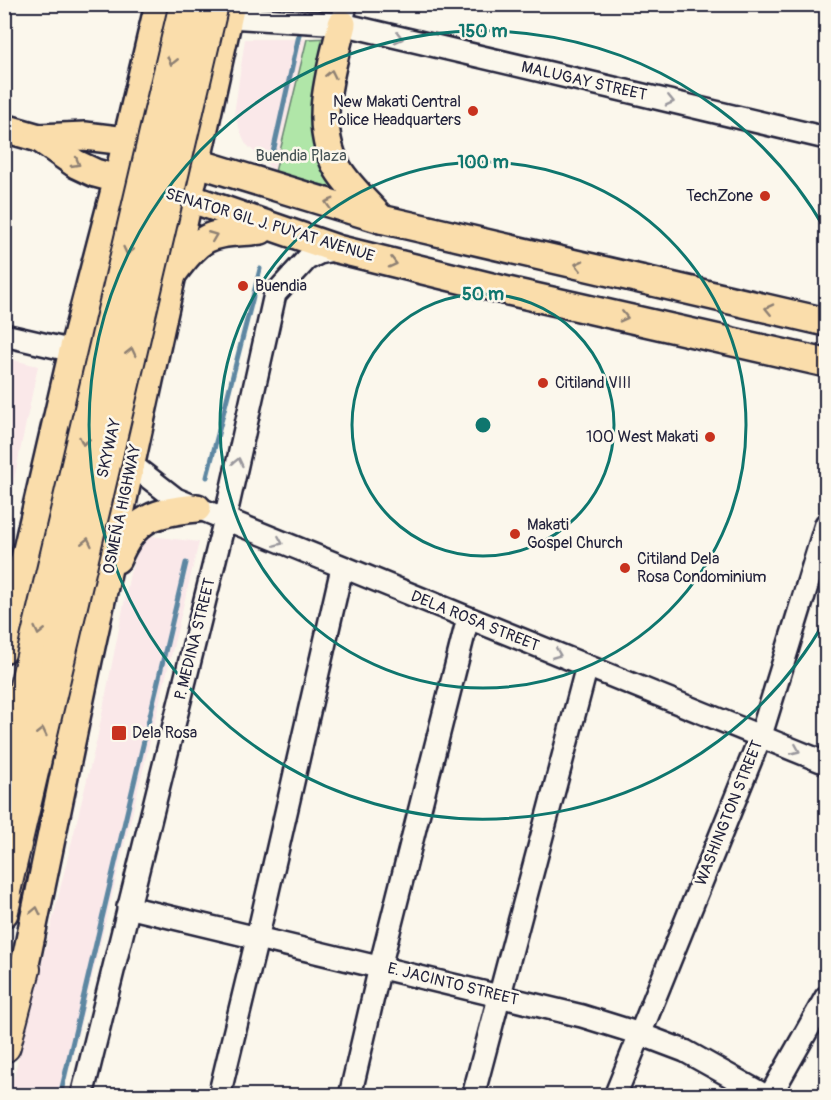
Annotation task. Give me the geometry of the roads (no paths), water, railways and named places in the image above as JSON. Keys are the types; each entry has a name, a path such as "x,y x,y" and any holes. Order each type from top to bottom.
{"highway":[{"name":"SKYWAY","path":"4,780 186,4"},
{"name":"SKYWAY","path":"4,891 224,9"},
{"path":"4,1046 24,969"}],"main road":[{"path":"4,649 73,351 118,179 159,4"},
{"name":"OSMEÑA HIGHWAY","path":"4,1010 24,969 197,162 224,9"},
{"path":"344,14 324,105 328,146 339,171 381,219"},
{"name":"SENATOR GIL J. PUYAT AVENUE","path":"4,128 39,138 85,136 126,141 381,219 826,322"},
{"name":"SENATOR GIL J. PUYAT AVENUE","path":"39,138 76,164 95,173 189,198 336,249 508,291 826,363"},
{"path":"172,276 189,252 206,238 224,232 274,229"},
{"path":"103,593 123,544 135,529 149,518 163,512 197,508"},
{"path":"4,913 36,775"}],"street":[{"name":"MALUGAY STREET","path":"180,4 224,9 344,14"},
{"name":"MALUGAY STREET","path":"309,4 826,138"},
{"name":"P. MEDINA STREET","path":"82,1095 225,519 275,294 307,259 336,249"},
{"path":"4,335 73,351"},
{"name":"DELA ROSA STREET","path":"131,464 176,500 826,763"},
{"name":"WASHINGTON STREET","path":"615,1095 761,735 825,532"},
{"path":"219,1095 342,568"},
{"path":"350,1095 468,618"},
{"path":"473,1095 587,666"},
{"name":"E. JACINTO STREET","path":"128,907 582,1016 685,1051 768,1095"},
{"path":"768,1095 826,997"}],"waterway":[{"path":"272,157 299,35"},
{"path":"207,477 260,269"},
{"path":"60,1096 186,563"}],"place":[{"name":"New Makati Central Police Headquarters","path":"473,111"},
{"name":"TechZone","path":"765,196"},
{"name":"Buendia","path":"243,286"},
{"name":"Citiland VIII","path":"543,383"},
{"name":"100 West Makati","path":"710,437"},
{"name":"Makati Gospel Church","path":"515,534"},
{"name":"Citiland Dela Rosa Condominium","path":"625,568"},
{"name":"Dela Rosa","path":"119,733"}],"park label":[{"name":"Buendia Plaza","path":"301,156"}]}
